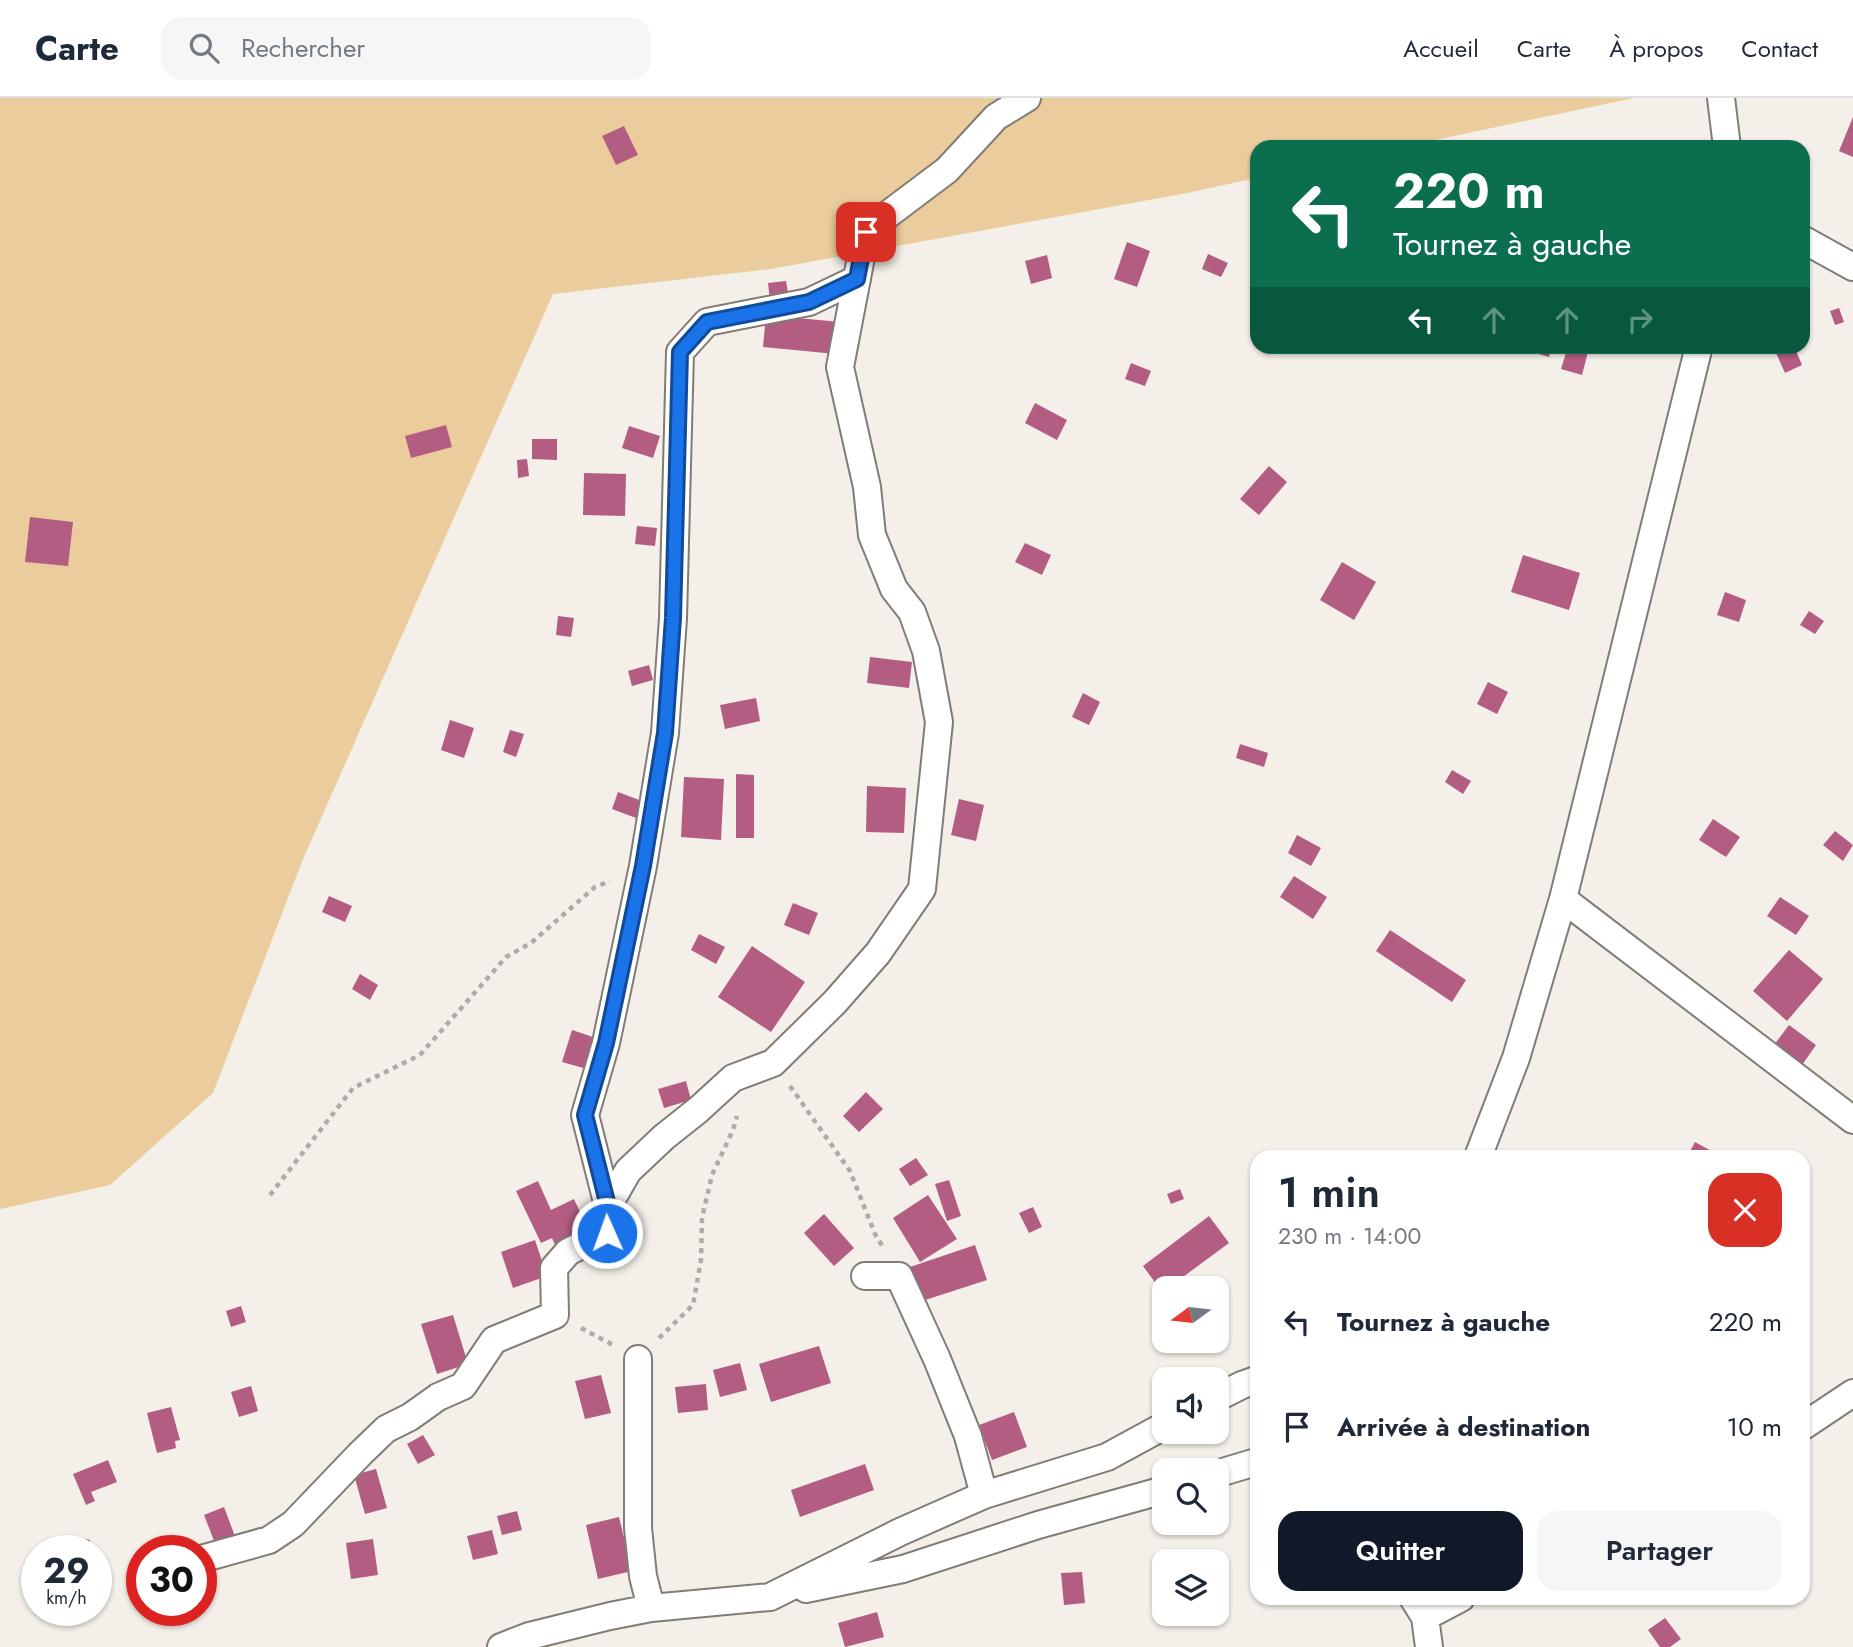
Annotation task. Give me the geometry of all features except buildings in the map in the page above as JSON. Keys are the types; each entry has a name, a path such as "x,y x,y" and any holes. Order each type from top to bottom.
{"street":[{"path":"608,1206 628,1171 655,1145 733,1078 762,1067 835,1002 878,953 922,889 939,722 926,652 912,612 894,589 872,534 867,487 840,367 866,232 947,170 996,117 1027,98"},
{"path":"1721,98 1726,140"},
{"path":"1810,243 1853,267"},
{"path":"217,1555 269,1540 293,1524 386,1429 410,1417 438,1397 463,1386 494,1340 555,1315 554,1268 568,1252 607,1233 608,1206 585,1115 606,1043 643,866 665,733 673,618 680,352 707,322 809,302 857,279"},
{"path":"1481,1150 1516,1058 1563,899 1697,354"},
{"path":"1563,899 1853,1120"},
{"path":"865,1276 899,1276 968,1436 984,1495"},
{"path":"638,1359 638,1528 643,1576 652,1608"},
{"path":"1229,1392 1250,1382"},
{"path":"1810,1422 1853,1393"},
{"path":"770,1597 900,1532 984,1495 1107,1457 1152,1433"},
{"path":"1229,1470 1250,1464"},
{"path":"501,1647 610,1616 652,1608 770,1597 903,1569 1038,1525 1152,1493"},
{"path":"1419,1607 1430,1647"}],"path":[{"path":"270,1195 354,1087 421,1055 506,957 531,943 596,887 643,866"},
{"path":"555,1315 638,1359 693,1305 701,1260 702,1218 712,1175 762,1067 850,1171 875,1234 899,1276"}],"shaded area":[{"path":"0,98 1634,98 1435,140 1250,140 1250,179 771,269 553,294 303,859 213,1093 110,1185 0,1209"}],"route":[{"path":"607,1233 608,1206 585,1115 606,1043 643,866 665,733 673,618 680,352 707,322 809,302 857,279 866,232"}]}
